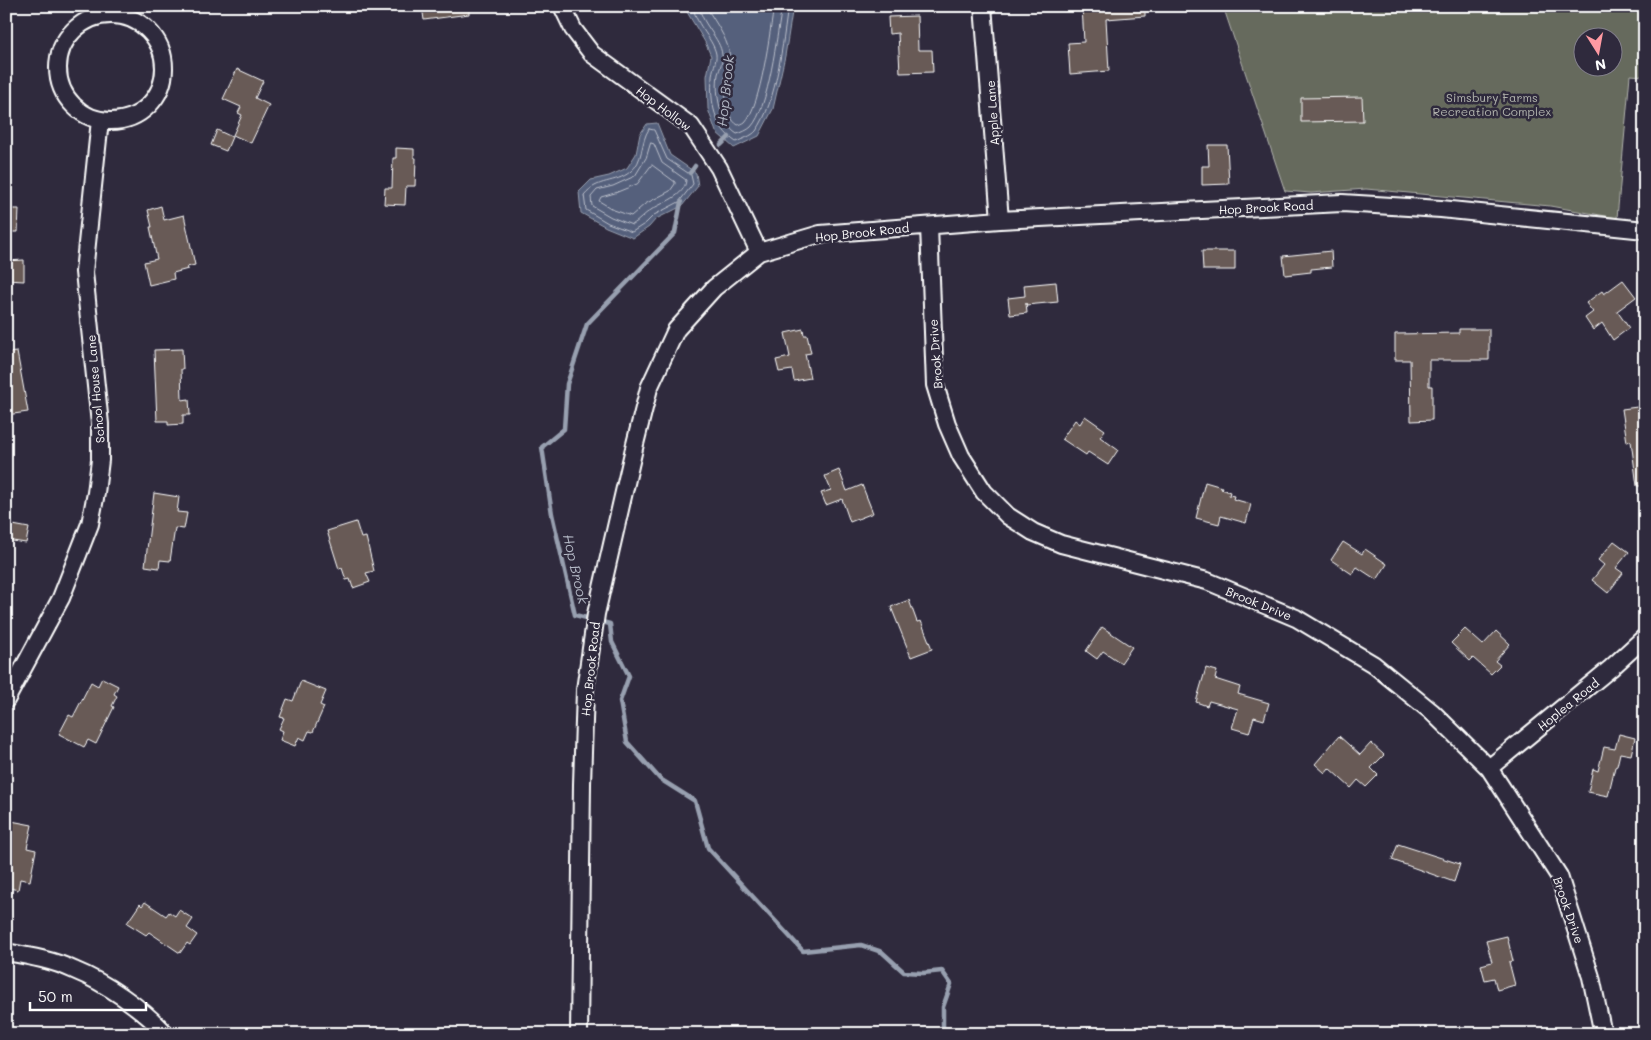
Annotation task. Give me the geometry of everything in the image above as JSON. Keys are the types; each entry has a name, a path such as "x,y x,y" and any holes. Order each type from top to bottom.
{"street":[{"name":"Hop Hollow","path":"562,6 573,29 592,54 691,126 719,168 759,252"},
{"name":"Apple Lane","path":"983,6 1000,220"},
{"path":"115,15 132,19 146,28 157,41 163,58 164,75 159,91 154,98 134,116 118,120 100,120 84,114 71,104 62,89 58,73 59,57 65,41 73,30 84,22 98,16 115,15"},
{"name":"School House Lane","path":"6,700 61,598 90,524 96,493 100,460 100,424 84,272 100,120"},
{"name":"Hop Brook Road","path":"579,1034 585,699 595,621 649,388 676,330 714,288 759,252 820,234 1000,220 1342,204 1441,209 1645,230"},
{"name":"Brook Drive","path":"929,226 935,385 947,424 961,456 984,492 1008,516 1033,532 1061,544 1207,581 1296,618 1372,664 1432,712 1488,768 1559,876 1591,977 1604,1034"},
{"name":"Hoplea Road","path":"1488,768 1611,668 1645,637"},
{"path":"6,952 28,955 74,969 118,994 154,1022 166,1034"}],"green space":[{"name":"Simsbury Farms Recreation Complex","path":"1223,6 1645,6 1645,76 1630,75 1617,218 1550,206 1366,189 1311,193 1285,191"}],"water":[{"path":"690,6 793,6 785,56 773,109 759,136 734,148 716,132 708,109 707,76 711,56 687,12"},
{"path":"657,123 670,155 696,173 698,186 682,206 656,219 649,227 633,238 606,227 581,213 579,192 591,180 609,176 627,168 636,154 640,134 647,124"}],"building":[{"path":"422,6 469,6 469,14 424,20"},
{"path":"1082,6 1145,6 1145,16 1106,19 1109,71 1070,74 1068,43 1084,42"},
{"path":"917,16 918,50 932,50 933,72 900,73 898,33 889,34 888,17"},
{"path":"237,69 263,81 255,98 269,105 251,143 233,135 242,115 238,113 241,107 223,99"},
{"path":"1362,97 1363,121 1301,122 1301,98"},
{"path":"217,130 232,137 226,151 211,145"},
{"path":"1208,145 1227,145 1229,184 1202,185 1202,166 1209,166"},
{"path":"396,148 414,149 414,158 416,158 415,186 406,186 405,205 384,204 385,188 392,188 393,158 396,158"},
{"path":"161,206 164,220 184,215 195,265 173,273 174,279 149,285 144,262 157,259 148,210"},
{"path":"6,209 19,209 18,232 6,232"},
{"path":"1202,251 1235,251 1235,270 1203,270"},
{"path":"1331,251 1332,267 1311,269 1311,272 1285,275 1283,256"},
{"path":"24,260 24,281 6,280 6,261"},
{"path":"1623,280 1636,297 1617,311 1629,328 1613,340 1602,323 1593,330 1585,318 1593,312 1586,303 1602,291 1604,294"},
{"path":"1056,282 1058,302 1026,305 1027,313 1010,315 1008,298 1025,296 1024,285"},
{"path":"803,329 804,335 807,335 811,353 805,354 810,378 794,381 792,370 779,372 776,360 790,357 785,333"},
{"path":"1459,329 1489,329 1489,360 1429,360 1429,386 1432,386 1432,420 1411,421 1410,360 1395,360 1395,334 1459,333"},
{"path":"182,349 182,400 189,399 190,415 183,415 183,424 168,425 168,421 157,421 154,350"},
{"path":"17,352 28,412 6,415 6,353"},
{"path":"1645,406 1645,486 1637,486 1631,441 1627,442 1622,409"},
{"path":"1085,416 1105,430 1100,437 1118,450 1108,465 1088,452 1086,455 1062,439 1075,420 1080,424"},
{"path":"839,470 847,491 862,485 873,513 850,522 842,499 826,505 821,493 831,490 825,476"},
{"path":"1205,482 1222,487 1221,489 1230,492 1229,495 1234,496 1233,499 1251,504 1246,523 1221,516 1219,524 1196,518"},
{"path":"154,493 179,497 177,512 187,513 184,529 175,528 170,561 160,560 159,568 145,566"},
{"path":"356,522 361,538 366,537 374,571 366,573 370,582 353,588 350,579 346,580 342,568 339,569 327,531"},
{"path":"13,525 29,528 26,543 6,540 6,526 12,528"},
{"path":"1614,541 1629,552 1616,568 1623,573 1608,593 1592,580 1604,565 1598,560"},
{"path":"1343,542 1362,554 1365,549 1387,564 1377,580 1357,567 1352,574 1331,560"},
{"path":"909,600 917,622 921,621 932,649 911,657 891,607"},
{"path":"1102,627 1132,647 1121,663 1103,651 1097,659 1086,651"},
{"path":"1465,629 1483,645 1496,631 1510,644 1495,661 1500,665 1491,674 1473,658 1470,661 1451,643"},
{"path":"1206,668 1217,671 1215,679 1240,687 1238,694 1269,703 1264,720 1254,717 1249,733 1232,728 1238,709 1209,701 1207,706 1196,702"},
{"path":"102,678 118,686 114,694 117,696 112,706 114,707 96,744 88,740 84,747 59,734 69,715 73,717 91,682 98,686"},
{"path":"301,681 326,691 320,705 324,707 313,732 309,731 305,740 299,737 295,746 280,740 283,731 279,729 284,718 280,717 287,699 293,701"},
{"path":"1619,734 1635,738 1631,755 1620,753 1608,796 1588,792 1593,769 1598,771 1604,747 1615,749"},
{"path":"1339,736 1360,755 1371,743 1384,755 1371,768 1378,775 1366,787 1358,780 1351,788 1329,768 1325,773 1315,764"},
{"path":"6,820 32,825 27,848 36,850 30,881 20,879 18,890 6,887"},
{"path":"1398,844 1460,864 1454,882 1392,860"},
{"path":"145,902 166,916 169,912 175,916 179,910 193,919 187,928 197,935 190,945 187,943 180,953 149,932 146,935 127,923 140,904 142,906"},
{"path":"1507,936 1513,961 1509,962 1515,985 1497,990 1494,978 1485,980 1481,965 1492,962 1486,941"}],"waterway":[{"name":"Hop Brook","path":"721,145 729,137"},
{"name":"Hop Brook","path":"690,173 695,166"},
{"name":"Hop Brook","path":"681,202 675,233 587,324 567,384 564,429 542,447 552,514 575,615 610,624 612,642 629,676 620,701 627,742 660,779 695,801 708,848 803,951 861,945 882,952 904,972 942,971 951,984 943,1007 943,1030 947,1034"}]}
